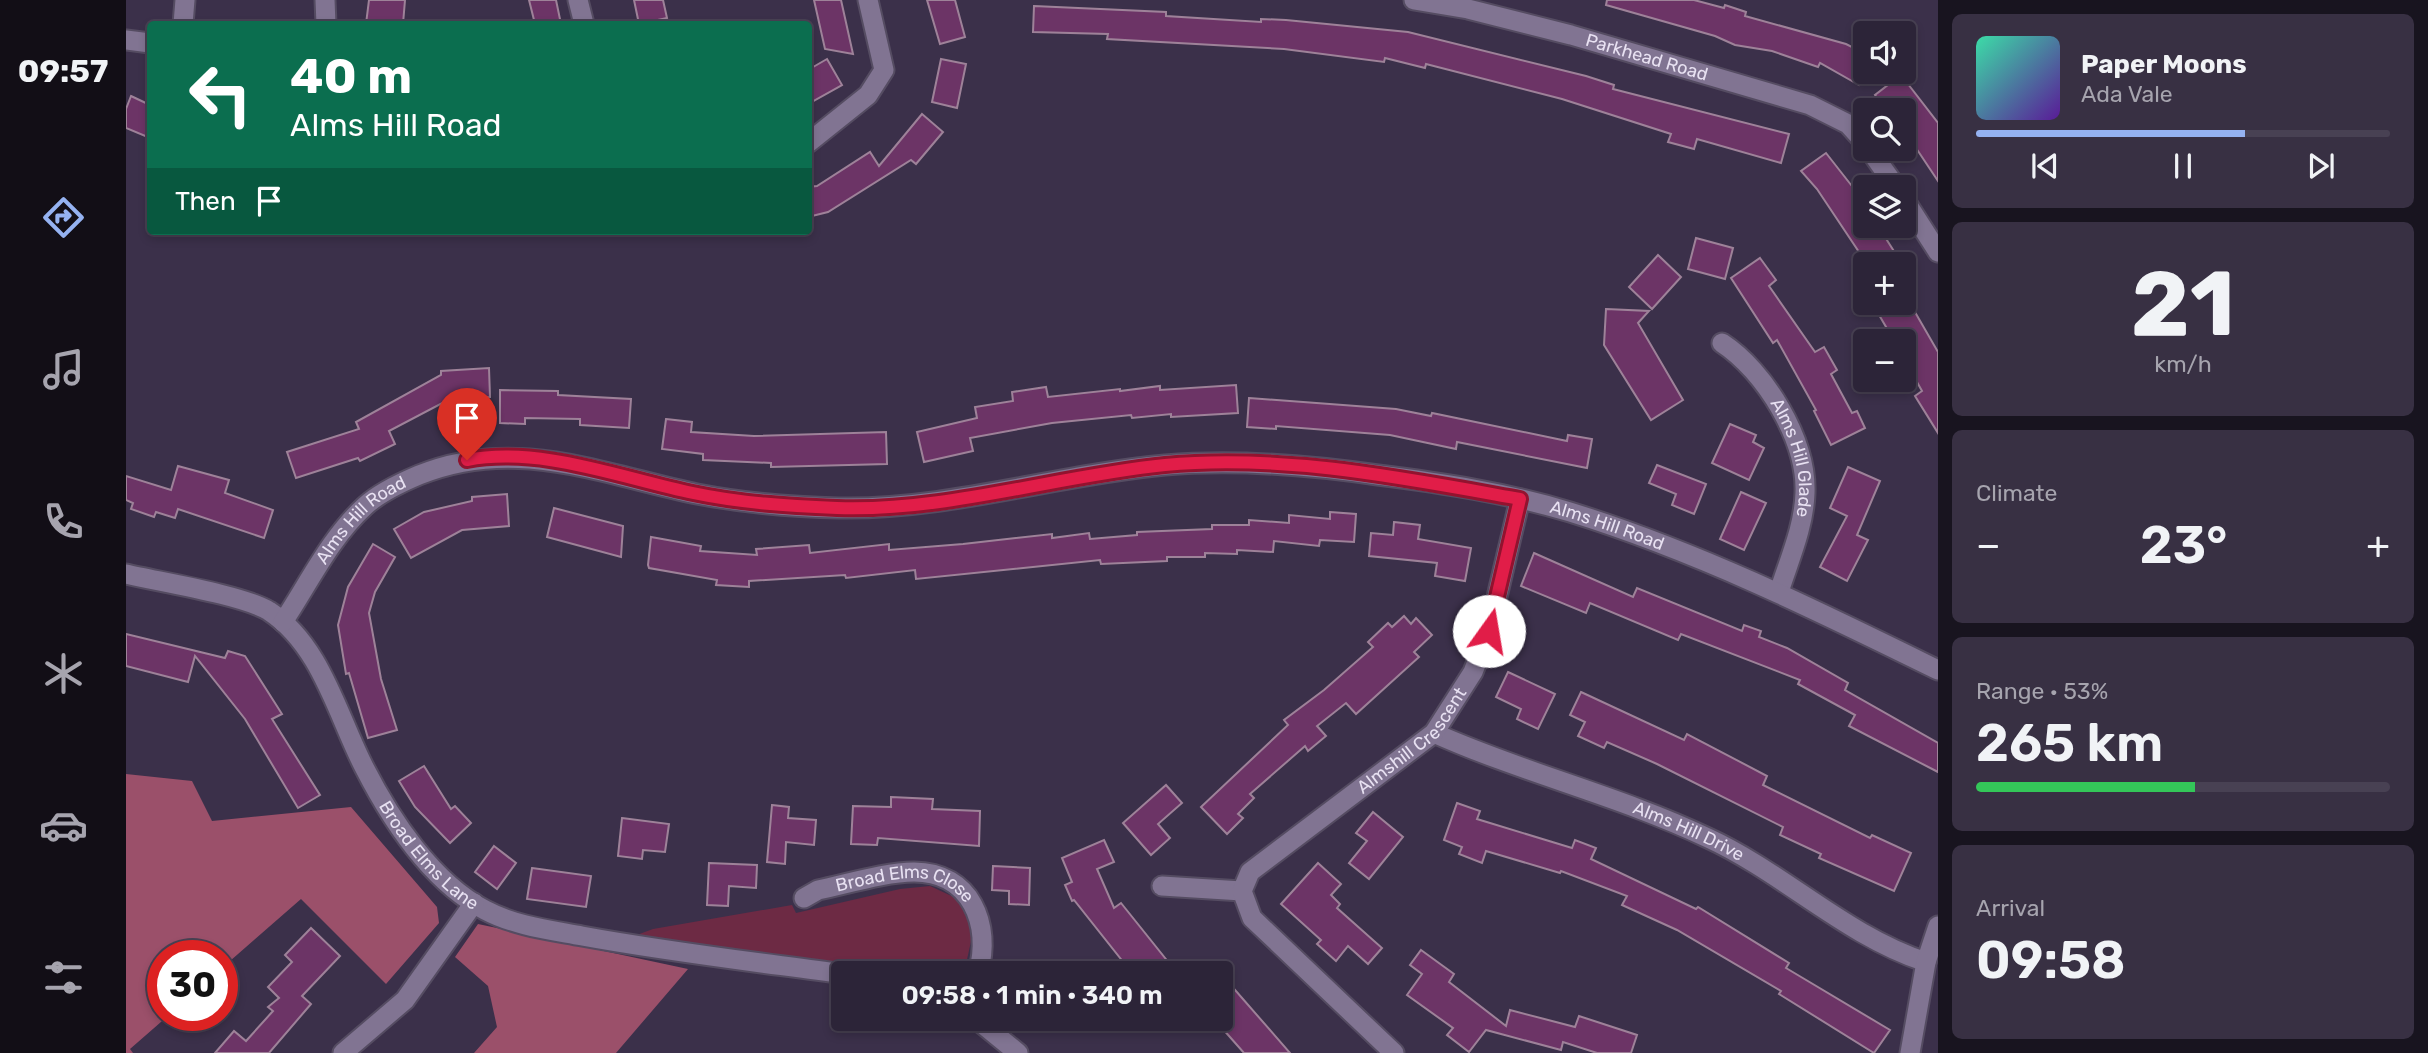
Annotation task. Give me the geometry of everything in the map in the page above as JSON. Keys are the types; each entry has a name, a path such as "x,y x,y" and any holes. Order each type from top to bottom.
{"street":[{"path":"183,21 185,0"},
{"path":"325,0 326,21"},
{"path":"578,0 582,21"},
{"path":"812,140 868,95 884,69 868,0"},
{"name":"Parkhead Road","path":"1414,0 1468,9 1558,32 1764,90 1833,114 1853,130"},
{"path":"126,40 147,43"},
{"path":"1916,218 1938,252"},
{"name":"Alms Hill Glade","path":"1722,343 1739,354 1782,410 1804,475 1802,519 1779,592"},
{"name":"Alms Hill Road","path":"283,622 338,533 368,502 405,481 445,465 490,456 545,460 728,499 806,507 920,505 1100,473 1167,465 1254,463 1411,479 1520,499 1637,535 1779,592 1938,670"},
{"name":"Almshill Crescent","path":"1242,891 1250,872 1434,733 1472,672 1489,631 1520,499"},
{"name":"Broad Elms Lane","path":"126,574 244,601 266,610 283,622 299,638 315,662 364,768 391,814 453,889 486,911 525,925 626,944 831,972"},
{"name":"Alms Hill Drive","path":"1434,733 1475,751 1636,808 1709,838 1766,869 1895,952 1926,962"},
{"name":"Broad Elms Close","path":"804,898 818,890 914,872 939,876 958,886 972,901 981,918 979,961"},
{"path":"1162,886 1242,891 1252,918 1394,1053"},
{"path":"343,1053 405,1000 474,903"},
{"path":"1910,1053 1926,962 1938,926"},
{"path":"991,1031 1018,1053"}],"shaded area":[{"path":"126,774 192,781 212,821 351,807 437,907 439,923 386,984 301,899 238,954 238,940 147,940 147,1031 151,1031 130,1049 133,1053 126,1053"},
{"path":"930,886 958,899 974,928 967,961 831,961 831,966 634,936 653,929 792,905 796,913 900,889"},
{"path":"478,924 688,969 616,1053 474,1053 497,1027 488,986 455,957"}],"building":[{"path":"369,0 405,0 403,21 366,21"},
{"path":"529,0 556,0 560,21 534,21"},
{"path":"634,0 663,0 667,18 638,21"},
{"path":"814,0 841,0 853,54 825,49"},
{"path":"927,0 955,0 965,37 940,44"},
{"path":"1607,0 1694,0 1724,8 1725,5 1746,12 1745,16 1853,48 1853,82 1820,63 1818,67 1772,51 1735,45 1715,36 1606,5"},
{"path":"1034,6 1166,12 1166,16 1261,22 1261,19 1286,20 1408,32 1586,76 1614,85 1613,89 1789,134 1781,163 1697,139 1694,149 1668,142 1671,134 1562,99 1426,64 1425,68 1385,58 1384,62 1284,49 1107,39 1108,34 1033,32"},
{"path":"827,59 842,85 812,102 812,68"},
{"path":"941,59 966,64 957,108 932,102"},
{"path":"1889,84 1908,84 1938,123 1938,181 1916,148 1916,98 1877,98 1875,95"},
{"path":"131,96 147,104 147,137 126,128 126,109"},
{"path":"922,114 943,132 916,164 911,160 828,212 812,216 812,187 870,152 879,166"},
{"path":"1826,153 1853,187 1853,238 1886,238 1894,252 1859,252 1817,189 1801,171"},
{"path":"1696,238 1733,248 1725,279 1688,269"},
{"path":"1658,255 1681,277 1652,309 1629,287"},
{"path":"1760,258 1776,280 1769,286 1815,352 1824,347 1837,370 1831,374 1852,413 1857,411 1865,428 1831,445 1814,411 1816,410 1777,340 1773,343 1731,278"},
{"path":"1606,309 1649,311 1638,323 1683,400 1651,420 1604,345"},
{"path":"1916,314 1938,352 1938,433 1915,396 1922,391 1916,380 1916,329 1887,329 1879,315"},
{"path":"489,368 490,397 448,400 389,431 395,444 360,461 358,458 296,478 287,452 359,429 356,422 441,375 441,371"},
{"path":"1236,385 1238,413 1171,417 1171,414 1132,418 1131,415 1052,423 970,438 973,451 924,462 917,432 977,418 975,407 1013,401 1012,392 1046,387 1048,397 1160,386 1160,390"},
{"path":"500,390 558,391 558,395 631,399 629,428 580,425 580,419 525,418 525,424 500,423"},
{"path":"1249,398 1396,409 1431,416 1432,413 1567,441 1568,435 1592,439 1587,468 1457,442 1456,449 1390,435 1276,426 1276,429 1247,427"},
{"path":"666,419 692,422 691,432 754,436 886,432 887,464 771,467 771,463 703,460 703,454 662,449"},
{"path":"1730,424 1756,435 1753,442 1764,448 1749,480 1712,463"},
{"path":"1657,465 1706,484 1694,514 1672,505 1676,494 1649,483"},
{"path":"178,466 229,480 225,493 273,510 264,538 178,509 175,518 156,512 154,517 131,509 133,503 126,500 126,476 171,490"},
{"path":"1848,467 1880,481 1857,535 1868,540 1847,581 1820,567 1847,516 1830,508"},
{"path":"1741,492 1766,503 1744,550 1720,539"},
{"path":"507,494 509,526 462,530 411,558 394,529 424,512 472,501 472,497"},
{"path":"554,508 623,526 621,557 547,537"},
{"path":"1330,512 1356,514 1354,542 1320,540 1319,546 1274,541 1273,552 1237,550 1237,554 1205,553 1205,557 1167,557 1167,561 1101,564 1100,560 916,579 915,570 846,578 845,575 749,581 749,587 716,585 717,580 649,568 648,565 651,537 701,546 700,551 757,555 756,549 809,545 810,553 889,544 889,550 1052,534 1052,538 1089,533 1090,539 1137,535 1137,532 1212,529 1212,525 1249,525 1249,520 1289,523 1289,515 1330,519"},
{"path":"1394,522 1420,525 1418,539 1471,548 1465,581 1435,576 1437,563 1369,556 1371,533 1393,535"},
{"path":"373,544 395,557 375,592 369,613 381,679 397,730 368,738 349,673 346,674 338,625 348,587"},
{"path":"1534,553 1633,597 1637,588 1742,631 1744,625 1761,631 1759,637 1787,648 1848,683 1845,690 1938,743 1938,772 1849,726 1855,715 1798,684 1800,680 1681,634 1678,640 1590,603 1586,613 1521,586"},
{"path":"1404,616 1411,624 1416,618 1432,635 1414,652 1419,657 1356,714 1346,703 1317,726 1326,736 1308,751 1305,746 1250,794 1254,798 1238,814 1243,818 1227,834 1201,807 1288,725 1284,720 1324,690 1373,647 1368,642 1388,623 1392,627"},
{"path":"126,634 225,658 228,651 245,656 282,714 272,719 320,795 298,808 245,719 195,656 188,682 126,666"},
{"path":"1508,672 1555,694 1538,729 1517,719 1521,709 1496,697"},
{"path":"1581,692 1684,740 1687,734 1767,776 1763,785 1870,838 1872,835 1911,853 1894,891 1819,858 1821,854 1780,835 1783,827 1657,764 1607,742 1604,748 1578,736 1585,722 1570,715"},
{"path":"424,766 451,809 455,806 471,823 450,843 415,807 399,781"},
{"path":"1166,785 1182,803 1158,824 1170,838 1151,855 1123,823"},
{"path":"891,797 933,799 932,809 980,811 979,846 878,838 877,845 851,844 853,806 891,807"},
{"path":"1457,803 1480,811 1477,819 1572,848 1575,840 1596,848 1591,859 1696,909 1698,907 1789,963 1786,968 1890,1030 1874,1053 1779,994 1781,991 1677,930 1622,905 1627,896 1561,871 1560,873 1486,851 1482,863 1459,854 1462,847 1444,840"},
{"path":"772,805 789,807 788,818 816,820 814,845 786,842 785,864 767,862"},
{"path":"1373,812 1403,837 1369,879 1349,863 1367,841 1356,833"},
{"path":"622,818 669,824 665,852 643,850 642,859 618,856"},
{"path":"1104,840 1114,862 1097,869 1114,908 1121,903 1167,961 1122,961 1074,900 1072,901 1065,885 1072,882 1062,858"},
{"path":"494,846 516,863 497,889 475,872"},
{"path":"709,863 757,865 756,888 729,886 728,906 707,905"},
{"path":"1318,863 1341,884 1331,895 1340,904 1337,908 1382,948 1368,964 1348,946 1336,961 1317,944 1321,940 1281,904"},
{"path":"993,866 1030,868 1029,905 1009,904 1009,891 992,890"},
{"path":"532,868 591,876 586,907 527,899"},
{"path":"311,928 340,956 302,996 311,1004 269,1053 215,1053 234,1031 246,1041 273,1011 268,1007 279,998 268,987 292,962 285,955"},
{"path":"1421,950 1454,974 1449,982 1506,1026 1510,1010 1575,1027 1579,1016 1637,1035 1631,1053 1597,1053 1563,1042 1561,1050 1486,1030 1469,1052 1447,1035 1453,1028 1407,995 1422,974 1410,965"},
{"path":"1233,988 1290,1053 1244,1053 1225,1031 1233,1031"}],"route":[{"path":"467,460 490,456 545,460 728,499 783,506 840,508 920,505 1059,479 1167,465 1254,463 1330,468 1425,481 1520,499 1489,631"}]}
